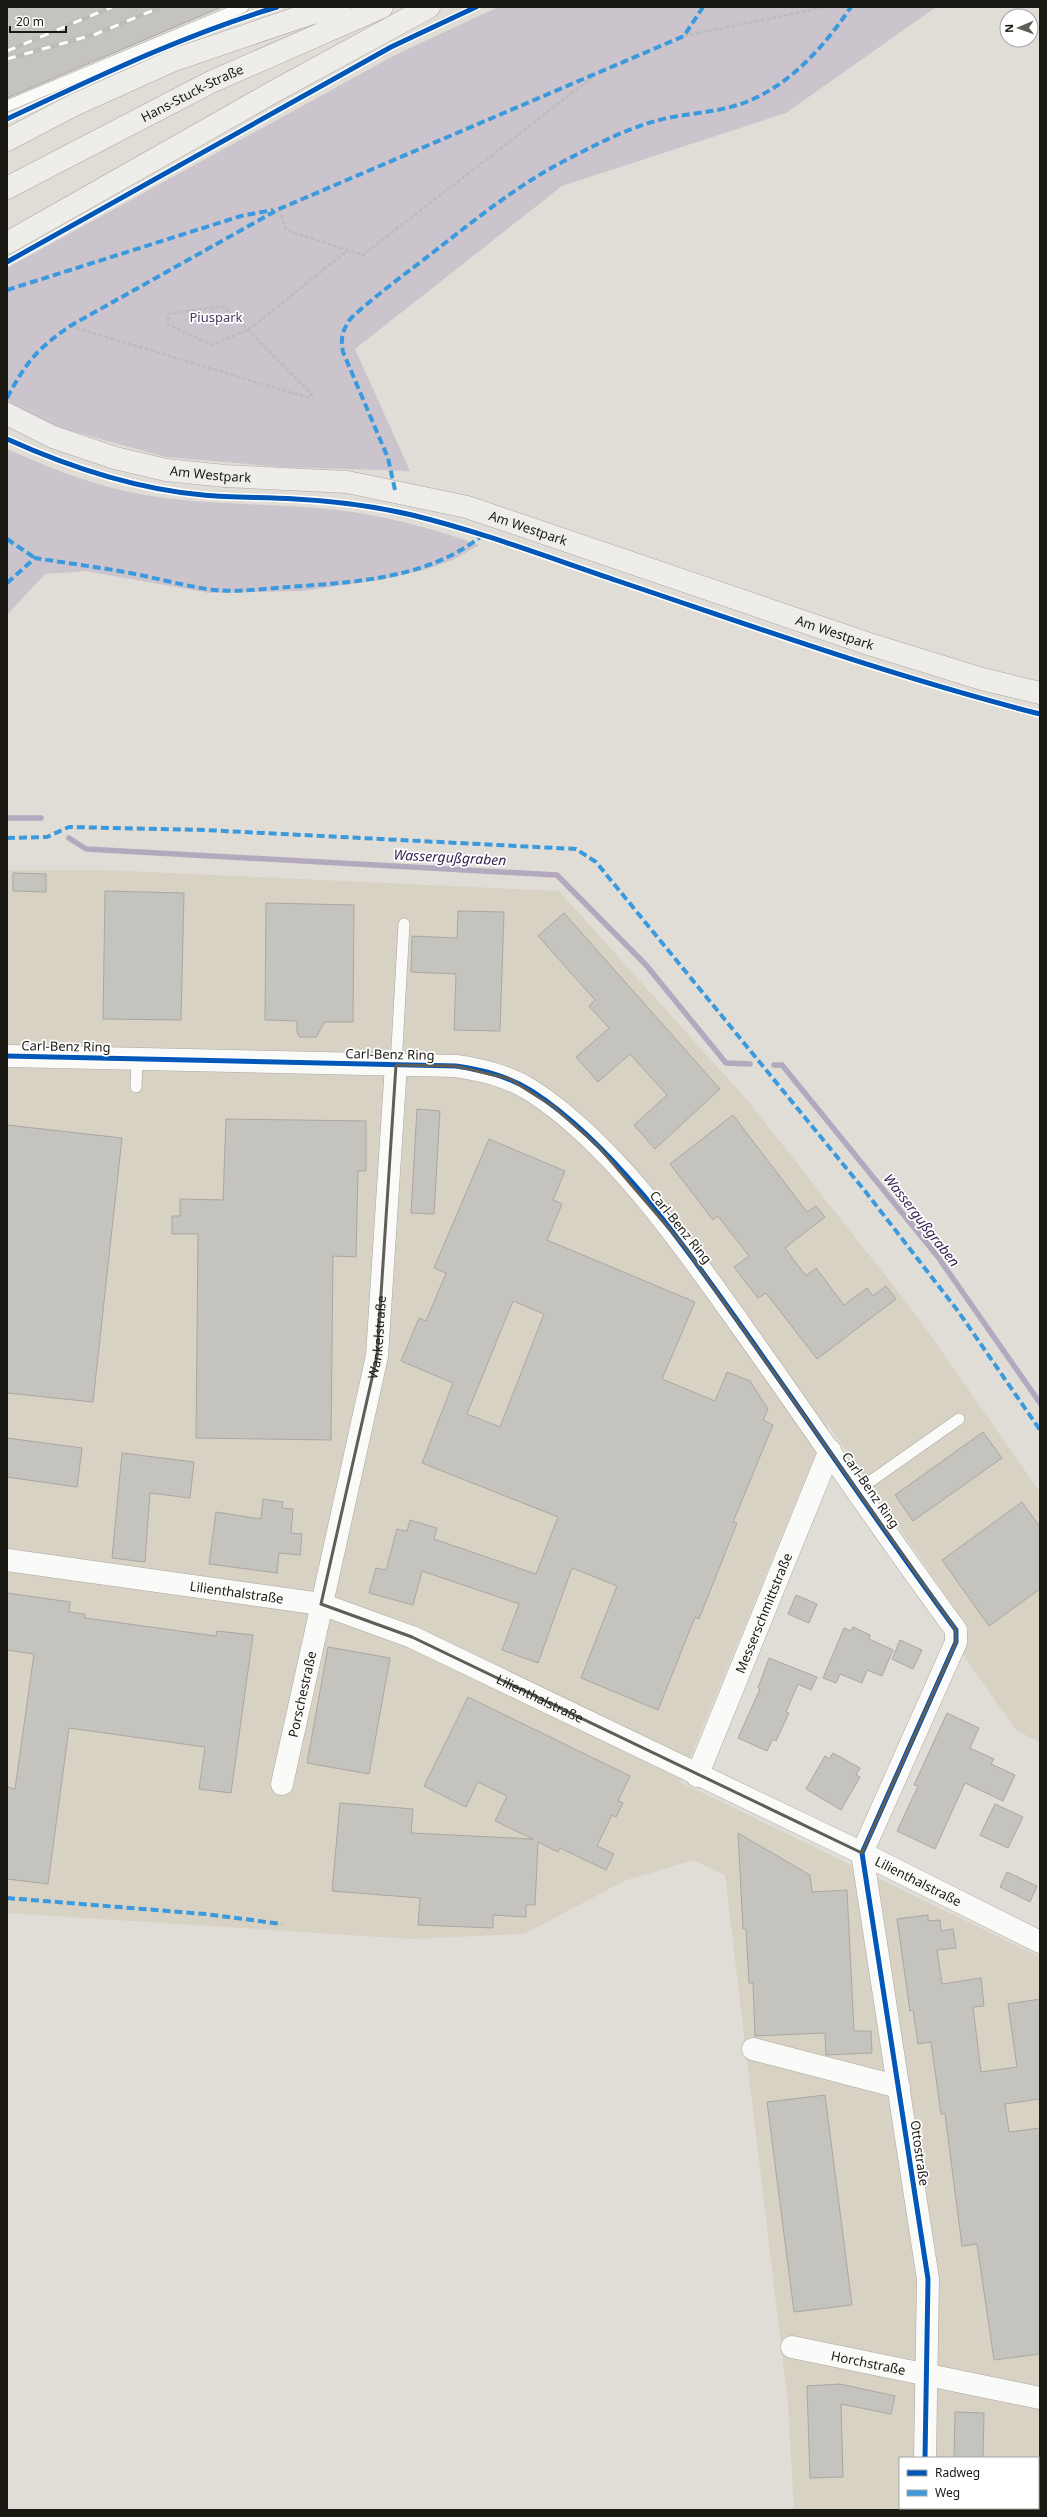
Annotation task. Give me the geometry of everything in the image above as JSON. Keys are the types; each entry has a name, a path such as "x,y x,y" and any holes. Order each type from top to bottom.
{"main road":[{"path":"7,140 74,105 174,60 309,14 340,7"},
{"name":"Hans-Stuck-Straße","path":"7,188 211,82 382,7"},
{"path":"7,243 274,91 429,7"},
{"name":"Am Westpark","path":"7,414 53,437 115,458 166,470 225,476 347,482 467,507 869,644 982,679 1040,693"}],"street":[{"name":"Carl-Benz Ring","path":"7,1056 396,1066 456,1066 498,1075 534,1092 598,1146 684,1246 830,1450 956,1630 957,1637 862,1853"},
{"name":"Wankelstraße","path":"321,1604 377,1356 396,1066"},
{"name":"Messerschmittstraße","path":"697,1776 830,1450"},
{"name":"Lilienthalstraße","path":"7,1560 321,1604 412,1637 697,1776 862,1853 1040,1942"},
{"name":"Porschestraße","path":"282,1784 321,1604"},
{"name":"Ottostraße","path":"862,1853 928,2279 925,2457"},
{"path":"753,2049 899,2087"},
{"name":"Horchstraße","path":"792,2347 927,2376 1040,2398"}],"lane":[{"path":"7,106 243,7"},
{"path":"396,1066 404,924"},
{"path":"136,1059 136,1087"},
{"path":"858,1490 959,1419"}],"path":[{"path":"684,36 824,7"},
{"path":"279,209 286,230 363,255 594,76"},
{"path":"70,326 309,398 312,394 248,330 224,306 169,314 167,324 212,345 248,330 348,250"}],"highlighted area":[{"path":"396,1065 456,1066 510,1079 554,1107 598,1146 684,1246 956,1630 956,1642 862,1853 412,1637 321,1604 377,1356"}],"shaded area":[{"path":"7,870 106,870 559,891 748,1101 917,1316 1040,1492 1040,1743 1016,1730 964,1656 959,1654 969,1630 828,1424 680,1782 1040,1957 1040,2510 794,2510 788,2404 725,1875 693,1860 624,1881 524,1934 411,1939 7,1913"}],"green space":[{"name":"Piuspark","path":"498,7 936,7 786,113 562,186 355,349 410,471 281,467 165,457 54,426 7,401 7,268 395,55"},
{"path":"7,449 77,477 121,490 149,496 207,502 296,506 353,512 385,518 448,534 479,545 453,560 424,570 380,580 302,591 209,593 86,571 45,574 7,615"}],"building":[{"path":"7,7 222,7 7,98"},
{"path":"13,873 46,874 46,892 13,891"},
{"path":"105,891 184,893 181,1020 103,1019"},
{"path":"266,903 354,905 353,1022 325,1022 316,1037 300,1037 297,1032 297,1021 265,1020"},
{"path":"458,911 504,912 500,1031 454,1030 456,974 411,972 412,936 457,938"},
{"path":"564,913 720,1089 655,1149 634,1125 667,1095 630,1054 598,1082 576,1057 609,1028 589,1006 595,1000 538,936"},
{"path":"417,1109 440,1111 434,1214 411,1213"},
{"path":"733,1115 807,1212 816,1206 825,1217 785,1248 806,1276 816,1268 844,1305 867,1288 873,1296 886,1286 896,1299 817,1359 766,1293 758,1298 734,1267 749,1256 718,1216 713,1220 670,1164"},
{"path":"226,1119 366,1121 366,1171 358,1171 356,1257 333,1256 331,1440 196,1438 198,1234 172,1234 172,1216 180,1216 180,1199 223,1200"},
{"path":"7,1125 122,1138 93,1402 7,1393"},
{"path":"489,1139 565,1171 553,1200 562,1204 547,1240 695,1302 662,1379 715,1401 727,1372 750,1381 768,1409 763,1420 773,1425 733,1522 737,1523 699,1619 695,1617 658,1710 581,1678 617,1586 572,1568 538,1663 502,1650 519,1604 422,1571 413,1605 369,1593 376,1568 386,1570 397,1529 407,1531 410,1520 437,1528 434,1539 536,1574 558,1517 422,1463 453,1383 401,1361 419,1318 426,1321 446,1273 434,1268","holes":["513,1301 544,1314 500,1427 467,1414"]},
{"path":"983,1432 1002,1458 913,1521 895,1495"},
{"path":"7,1438 82,1448 77,1487 7,1477"},
{"path":"122,1453 194,1462 190,1498 150,1493 145,1562 112,1558"},
{"path":"263,1499 283,1502 282,1508 293,1509 291,1533 302,1534 300,1555 279,1553 277,1573 209,1564 216,1512 261,1519"},
{"path":"1022,1502 1040,1527 1040,1589 989,1626 942,1560"},
{"path":"7,1593 70,1602 69,1612 85,1614 85,1618 216,1636 217,1631 253,1635 231,1793 199,1789 205,1747 69,1728 48,1884 7,1879 7,1787 15,1789 34,1654 7,1650"},
{"path":"796,1595 817,1604 809,1623 788,1614"},
{"path":"853,1627 870,1635 869,1639 893,1650 882,1676 867,1670 862,1683 840,1674 836,1683 823,1678 844,1628 851,1631"},
{"path":"900,1640 922,1650 913,1669 892,1659"},
{"path":"328,1647 390,1658 369,1774 307,1763"},
{"path":"769,1658 817,1677 811,1690 798,1684 786,1712 789,1713 776,1741 773,1739 767,1751 738,1738 760,1689 758,1688"},
{"path":"468,1697 630,1776 618,1801 623,1803 616,1817 612,1815 597,1846 614,1854 606,1870 560,1848 558,1852 538,1842 535,1905 526,1905 526,1917 493,1915 493,1928 418,1925 420,1898 332,1891 340,1803 413,1809 411,1833 533,1839 495,1821 507,1796 478,1782 466,1807 424,1786"},
{"path":"947,1713 979,1728 970,1748 994,1759 991,1764 1015,1775 1003,1801 965,1783 935,1849 897,1831 918,1786 914,1785"},
{"path":"833,1753 860,1768 856,1775 860,1777 841,1810 806,1789 825,1756 829,1759"},
{"path":"995,1804 1023,1817 1008,1848 980,1835"},
{"path":"738,1833 810,1875 812,1892 847,1890 854,2031 871,2031 872,2053 826,2055 825,2033 755,2036 753,1983 749,1983 746,1929 743,1929"},
{"path":"1007,1872 1037,1886 1030,1902 1000,1887"},
{"path":"928,1915 928,1921 940,1920 941,1931 953,1929 956,1948 937,1950 942,1984 981,1978 984,2006 973,2007 981,2072 1017,2067 1008,2004 1040,1999 1040,2099 1005,2104 1009,2132 1040,2128 1040,2354 994,2360 977,2244 962,2246 945,2114 941,2114 931,2042 918,2044 913,2010 910,2011 897,1919"},
{"path":"825,2095 852,2305 794,2312 767,2102"},
{"path":"840,2384 895,2396 891,2414 841,2404 843,2477 810,2478 807,2386"},
{"path":"955,2412 984,2413 983,2457 954,2457"}],"waterway":[{"name":"Wassergußgraben","path":"7,818 41,818"},
{"name":"Wassergußgraben","path":"69,838 86,849 557,875 646,965 726,1063 750,1064"},
{"name":"Wassergußgraben","path":"774,1065 782,1065 938,1257 1040,1403"}],"railway":[{"path":"7,51 112,7"},
{"path":"7,59 96,34 161,7"}],"marked path":[{"path":"7,398 20,375 33,357 49,342 70,326 279,209 684,36 703,7"},
{"path":"395,490 388,458 343,352 343,334 351,318 380,293 482,215 516,190 552,168 606,140 643,125 668,118 731,107 751,100 767,92 781,83 807,61 830,35 851,7"},
{"path":"7,290 241,216 273,210"},
{"path":"7,583 35,558 140,575 188,586 227,591 339,583 390,576 415,569 439,561 462,550 483,535"},
{"path":"7,539 35,558"},
{"path":"7,838 47,837 69,827 205,830 576,849 596,862 865,1191 958,1311 1040,1430"},
{"path":"7,1898 205,1914 282,1924"}],"cycle path":[{"path":"7,119 173,44 242,18 277,7"},
{"path":"7,262 391,47 476,7"},
{"path":"7,439 54,459 103,475 152,488 215,496 283,498 339,503 383,509 412,515 464,529 775,634 933,685 1040,714"},
{"path":"7,1056 456,1066 495,1074 514,1081 532,1091 562,1113 592,1139 620,1168 673,1232 720,1296 956,1630 956,1642 862,1853 928,2279 925,2457"}]}
